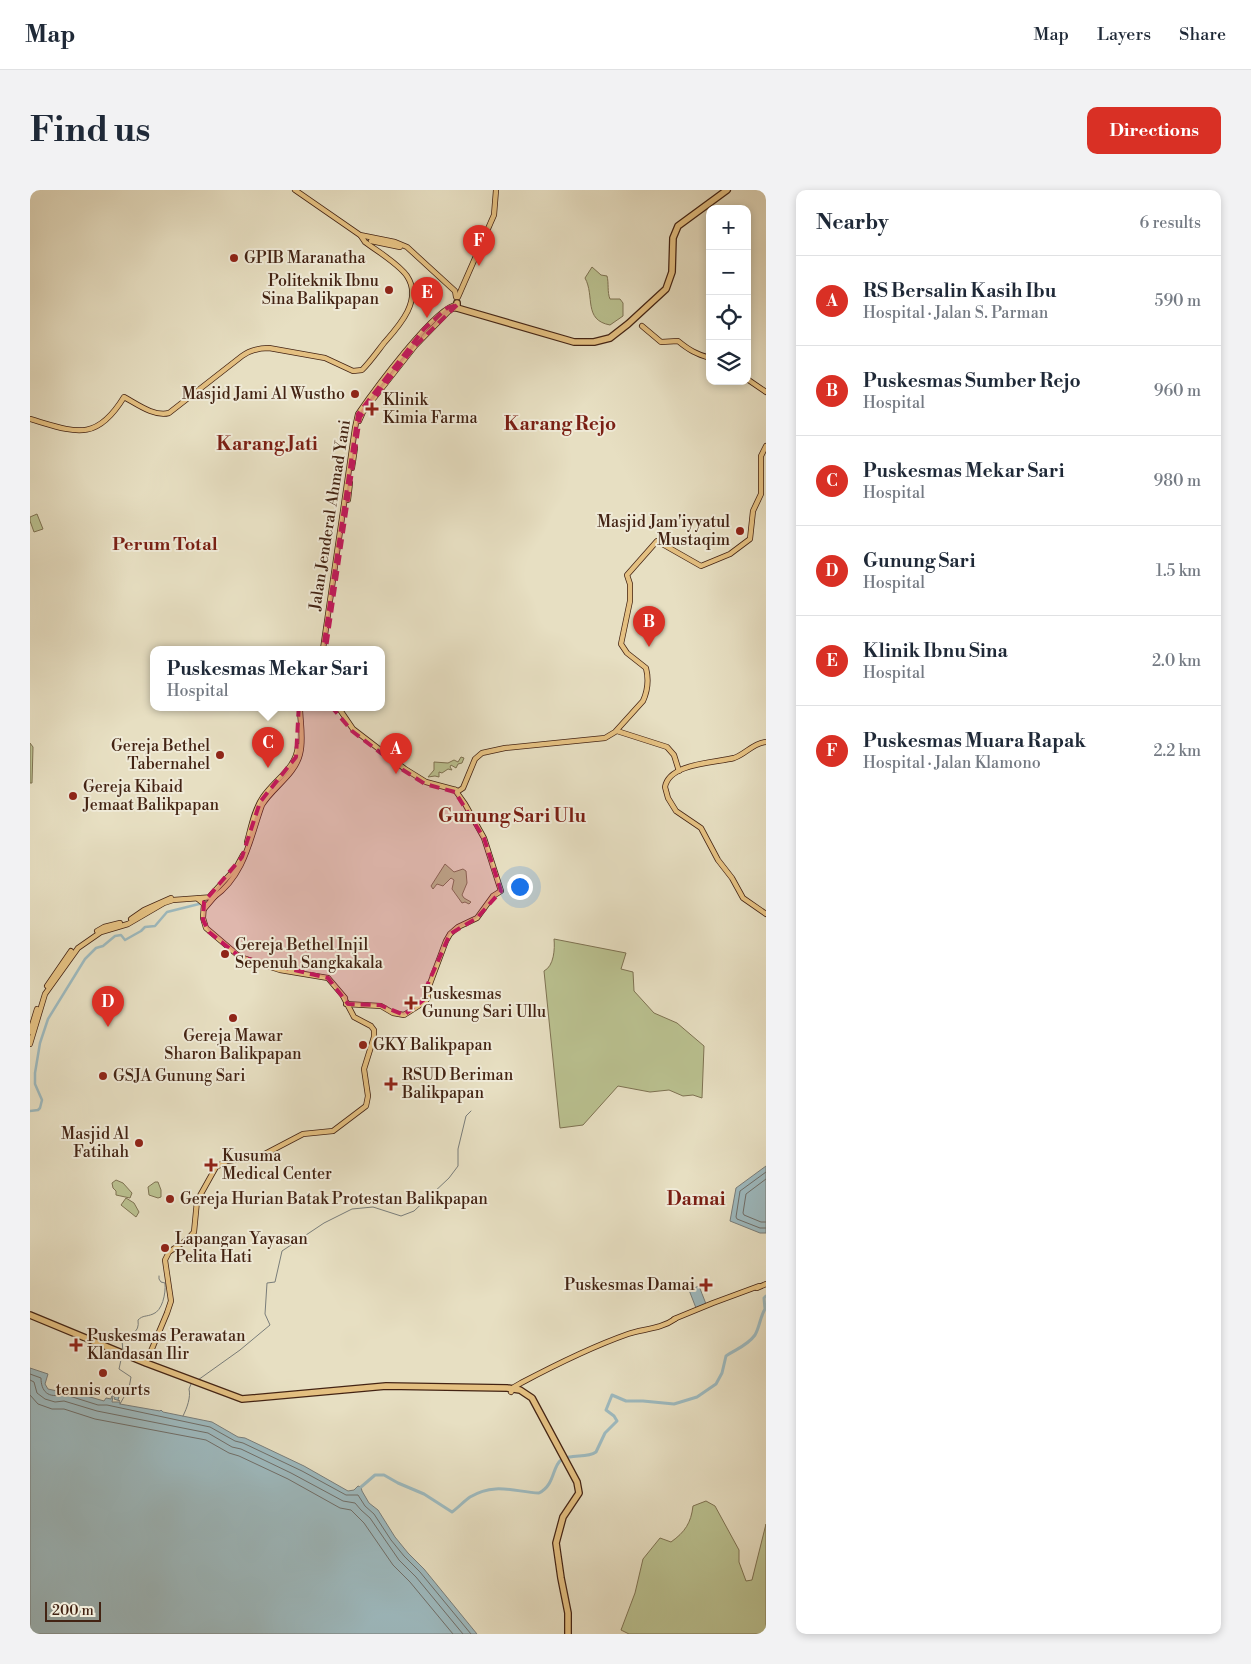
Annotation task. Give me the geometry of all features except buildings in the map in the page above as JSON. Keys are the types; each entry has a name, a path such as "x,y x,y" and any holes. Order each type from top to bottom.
{"highway":[{"path":"458,302 575,340 591,341 604,338 614,333 665,287 672,264 670,241 675,225 683,217 704,206 727,190"},
{"path":"30,1315 145,1364 242,1402 258,1402 393,1387 524,1392"},
{"path":"30,1318 125,1355"},
{"path":"522,1384 521,1388 535,1403 561,1455"},
{"path":"514,1391 526,1396 531,1402 577,1482 579,1489 578,1496 561,1523 556,1543 564,1596 567,1634"},
{"path":"564,1596 571,1616 567,1634"}],"main road":[{"path":"290,190 361,238 388,260"},
{"path":"295,190 336,221"},
{"path":"458,302 494,215 497,199 496,190"},
{"path":"361,238 403,248 418,258"},
{"path":"361,238 397,242 407,248 455,291 458,302"},
{"path":"30,419 65,429 86,431 107,420 124,397 153,413 169,413 242,356 251,350 260,348 325,358 352,370 360,371 406,315 412,297 411,283 403,271 368,247 361,238"},
{"path":"379,252 380,246 383,243"},
{"name":"Jalan Jenderal Ahmad Yani","path":"324,646 358,414 418,336 436,317 458,302"},
{"name":"Jalan Jenderal Ahmad Yani","path":"324,646 360,417 420,340 458,302"},
{"path":"642,326 661,342 678,341 686,349 706,357"},
{"path":"751,383 766,392"},
{"path":"608,737 621,726 643,701 648,682 646,668 627,653 621,644 630,601 630,584 627,575 657,542 701,566 730,554 747,542 751,535 753,511 761,494 760,456 766,446"},
{"path":"205,899 214,893 239,863 260,802 264,795 287,772 294,760 298,751 299,711"},
{"path":"30,1032 44,990 76,946 104,927 130,920 159,904 174,900 205,899 216,895 242,864 262,805 298,761 301,746 299,711"},
{"path":"340,711 354,730 405,770 427,783 456,791 485,840 501,891 492,896 477,918 458,927 450,934 422,1003 407,1014 401,1015 381,1006 347,1005"},
{"path":"621,726 624,735"},
{"path":"616,731 667,747 674,755 679,771"},
{"path":"456,791 463,786 475,759 488,751 624,735"},
{"path":"766,743 757,744 734,758 679,771 665,785 665,791 670,803 676,811 700,826 718,860 732,878 743,898 766,914"},
{"path":"145,1364 167,1313 170,1301 164,1265 165,1260 169,1252 188,1240 194,1232 197,1201 217,1166 226,1161 259,1157 303,1134 332,1130 366,1106 368,1096 364,1069 375,1033 371,1026 356,1018 343,996 328,978 280,970 240,957 209,932 204,924 205,899"},
{"path":"30,1044 46,994 78,948 101,932 128,924 159,904"},
{"path":"514,1391 522,1384 644,1331 766,1284"},
{"path":"514,1391 548,1369 606,1343 644,1331"}],"highlighted area":[{"path":"457,305 415,346 360,417 325,655 314,686 352,731 403,770 425,784 455,792 484,838 501,891 477,918 450,934 426,988 426,998 404,1015 380,1005 348,1004 328,978 240,957 209,932 203,920 204,902 242,857 260,802 296,757 299,703 321,663 358,414 424,329 447,308"}],"green space":[{"path":"592,267 601,275 607,276 610,299 620,299 623,303 623,316 610,325 596,318 593,313 585,278"},
{"path":"37,514 43,529 34,532 30,517"},
{"path":"30,743 33,747 32,783 30,783"},
{"path":"461,757 464,758 462,763 458,764 456,768 451,765 452,770 448,769 442,773 439,772 439,777 428,777 434,770 434,762 448,763 454,760 458,762"},
{"path":"445,864 454,872 463,869 466,871 467,883 462,895 471,902 469,904 462,903 452,889 454,880 451,878 443,886 437,884 433,889 431,886"},
{"path":"554,939 626,953 621,969 633,972 634,991 654,1013 677,1023 704,1046 702,1098 693,1095 683,1096 669,1090 650,1092 618,1086 583,1125 560,1128 544,971 552,961"},
{"path":"116,1180 123,1183 132,1193 130,1198 116,1195 112,1183"},
{"path":"158,1182 161,1190 161,1197 158,1198 149,1195 148,1187"},
{"path":"126,1198 134,1203 139,1212 136,1217 121,1205"},
{"path":"706,1501 715,1506 739,1550 739,1562 746,1581 752,1580 766,1524 766,1634 629,1634 621,1630 635,1593 643,1559 660,1538 671,1542 680,1535 689,1522 693,1506"}],"water":[{"path":"766,1166 766,1233 760,1233 730,1221 736,1188"},
{"path":"699,1286 706,1304 696,1308 689,1290"},
{"path":"30,1368 48,1374 45,1384 48,1389 57,1391 59,1388 104,1401 106,1398 111,1399 112,1395 119,1397 118,1400 120,1401 114,1399 115,1397 113,1396 112,1402 161,1410 212,1422 238,1437 245,1438 304,1466 348,1491 354,1490 358,1486 361,1487 369,1503 378,1510 395,1537 477,1634 30,1634"}],"waterway":[{"path":"30,1111 38,1110 42,1100 35,1084 35,1073 40,1043 48,1019 85,959 96,948 103,946 115,936 121,935 125,940 145,927 155,926 167,912 199,904"},
{"path":"198,1380 240,1350 270,1325 265,1314 267,1283 275,1282 282,1251 324,1223 352,1209 373,1207 401,1216 414,1211 449,1178 458,1166 458,1149 466,1116 471,1111"},
{"path":"123,1352 122,1340 136,1331 138,1320 141,1317 156,1312 161,1306 165,1292 165,1283 161,1282 159,1276"},
{"path":"361,1487 375,1475 384,1475 424,1494 452,1512 470,1497 488,1490 505,1489 539,1493 551,1481 556,1467 561,1460 596,1452 605,1433 617,1421 606,1410 612,1395 626,1401 674,1404 697,1397 716,1384 722,1373 726,1356 745,1345 755,1335 765,1309 764,1298 766,1296"},
{"path":"120,1404 129,1388 131,1377 119,1369 122,1355"},
{"path":"183,1416 191,1384"}],"place":[{"name":"GPIB Maranatha","path":"234,258"},
{"name":"Puskesmas Muara Rapak","path":"479,266"},
{"name":"Politeknik Ibnu Sina Balikpapan","path":"389,290"},
{"name":"Klinik Ibnu Sina","path":"427,318"},
{"name":"Masjid Jami Al Wustho","path":"355,394"},
{"name":"Klinik Kimia Farma","path":"372,409"},
{"name":"Masjid Jam'iyyatul Mustaqim","path":"740,531"},
{"name":"Puskesmas Sumber Rejo","path":"649,647"},
{"name":"Gereja Bethel Tabernahel","path":"220,755"},
{"name":"Puskesmas Mekar Sari","path":"268,768"},
{"name":"RS Bersalin Kasih Ibu","path":"396,774"},
{"name":"Gereja Kibaid Jemaat Balikpapan","path":"73,796"},
{"name":"Gereja Bethel Injil Sepenuh Sangkakala","path":"225,954"},
{"name":"Puskesmas Gunung Sari Ullu","path":"411,1003"},
{"name":"Gereja Mawar Sharon Balikpapan","path":"233,1018"},
{"name":"Gunung Sari","path":"108,1027"},
{"name":"GKY Balikpapan","path":"363,1045"},
{"name":"GSJA Gunung Sari","path":"103,1076"},
{"name":"RSUD Beriman Balikpapan","path":"391,1084"},
{"name":"Masjid Al Fatihah","path":"139,1143"},
{"name":"Kusuma Medical Center","path":"211,1165"},
{"name":"Gereja Hurian Batak Protestan Balikpapan","path":"170,1199"},
{"name":"Lapangan Yayasan Pelita Hati","path":"165,1248"},
{"name":"Puskesmas Damai","path":"706,1285"},
{"name":"Puskesmas Perawatan Klandasan Ilir","path":"76,1345"},
{"name":"tennis courts","path":"103,1373"}],"district":[{"name":"Karang Rejo","path":"560,424"},
{"name":"Karang Jati","path":"267,444"},
{"name":"Perum Total","path":"165,544"},
{"name":"Gunung Sari Ulu","path":"512,816"},
{"name":"Damai","path":"696,1199"}]}
